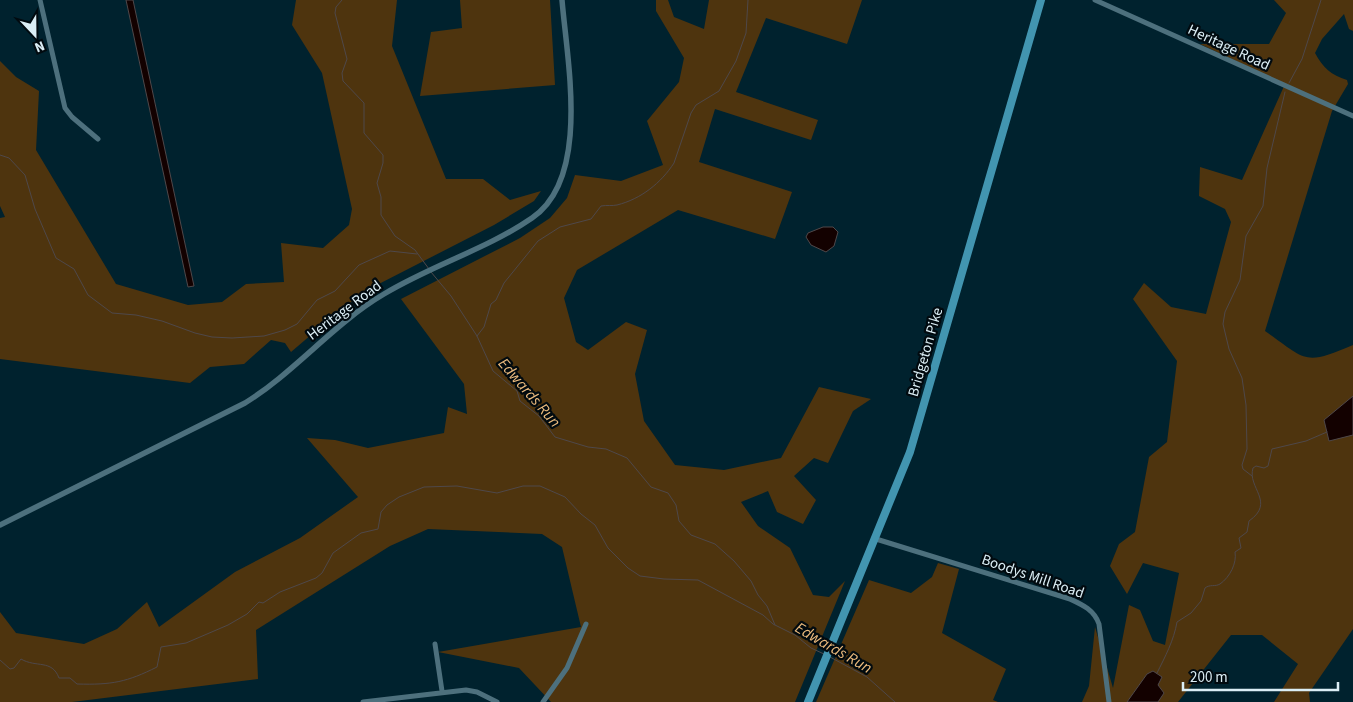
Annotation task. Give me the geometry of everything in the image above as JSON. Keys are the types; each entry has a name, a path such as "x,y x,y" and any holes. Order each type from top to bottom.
{"main road":[{"name":"Bridgeton Pike","path":"808,702 876,539 912,444 1041,0"}],"street":[{"path":"40,0 65,108 72,117 98,139"},
{"name":"Heritage Road","path":"0,525 245,403 274,382 362,308 392,289 526,222 545,208 558,191 566,164 570,127 562,0"},
{"name":"Heritage Road","path":"1095,0 1353,116"},
{"name":"Boodys Mill Road","path":"876,539 1070,599 1089,609 1100,624 1109,702"},
{"path":"544,702 567,668 586,624"},
{"path":"435,644 442,692"},
{"path":"363,702 442,692 477,692 497,702"}],"shaded area":[{"path":"126,0 133,0 194,286 188,287"},
{"path":"296,0 397,0 392,46 446,179 483,179 510,200 541,191 534,201 494,225 371,288 339,311 291,352 285,343 271,340 244,364 210,367 190,383 0,359 0,218 5,217 0,206 0,61 16,77 39,91 36,150 116,284 188,305 222,302 246,284 284,282 281,243 323,248 349,225 352,209 322,73 292,25"},
{"path":"460,0 550,0 555,85 420,96 431,32 462,28"},
{"path":"656,0 668,0 674,17 704,29 709,0 862,0 847,44 766,18 736,92 818,120 811,140 715,109 699,162 792,192 775,239 678,210 577,270 564,298 576,342 588,350 626,322 647,330 635,374 644,421 675,465 724,470 781,458 819,387 871,399 853,411 828,463 814,458 794,476 816,500 803,524 777,512 768,491 741,502 758,526 790,548 813,595 829,597 845,581 795,702 551,702 519,668 438,652 581,627 562,547 542,534 428,529 390,546 256,630 258,679 72,702 0,702 0,612 16,633 84,644 117,629 147,602 159,627 235,572 300,538 358,497 307,438 335,440 368,448 444,433 448,407 467,414 464,384 401,299 520,238 550,218 567,198 575,175 621,181 663,165 647,121 679,82 684,58 656,11"},
{"path":"1274,0 1353,0 1353,31 1349,29 1344,14 1322,39 1315,53 1328,70 1336,76 1347,80 1348,84 1332,111 1265,331 1290,349 1306,357 1324,356 1353,345 1353,629 1309,693 1310,702 1274,702 1298,664 1262,635 1231,635 1178,702 1082,702 1089,686 1095,627 1113,688 1129,605 1140,610 1153,641 1165,645 1179,573 1143,563 1127,594 1110,566 1119,544 1135,532 1149,457 1167,442 1177,361 1133,299 1144,283 1171,307 1206,314 1231,222 1225,209 1199,196 1200,167 1242,180 1285,84 1200,44 1269,44 1286,13"},
{"path":"823,227 833,227 838,232 834,246 826,252 811,245 806,237 808,233"},
{"path":"1353,396 1353,435 1329,441 1324,420"},
{"path":"938,563 959,569 942,633 1006,669 993,700 998,702 816,702 869,580 911,593 932,577"},
{"path":"1153,671 1162,677 1158,685 1164,693 1158,702 1127,702 1147,674"}],"waterway":[{"name":"Edwards Run","path":"342,0 336,7 335,13 347,59 342,73 343,81 364,103 364,133 383,155 383,163 377,183 381,197 381,215 395,236 415,250 429,269"},
{"path":"477,336 484,327 491,304 496,300 504,283 538,241 560,227 591,219 601,206 617,205 634,199 650,189 669,170 674,163 691,113 696,105 719,91 736,61 746,33 748,0"},
{"path":"1289,83 1302,59 1321,0"},
{"path":"1252,476 1243,469 1242,465 1247,449 1246,405 1242,378 1229,349 1223,324 1225,312 1240,280 1246,236 1263,206 1267,168 1285,92"},
{"path":"0,155 9,158 25,175 35,209 56,258 74,269 88,295 112,313 136,315 162,321 195,333 212,337 232,338 264,336 285,330 297,324 317,300 335,291 359,265 390,251 417,254"},
{"name":"Edwards Run","path":"431,272 451,296 477,336 493,371 517,391 520,401 539,416 555,437 588,447 606,449 627,458 651,487 668,493 676,505 679,521 691,535 715,544 734,561 751,581 758,595 767,606 775,625"},
{"path":"1157,673 1166,655 1177,622 1191,613 1201,601 1205,588 1220,584 1232,570 1235,552 1241,548 1239,538 1247,532 1249,521 1257,514 1260,508 1261,501 1252,475 1253,468 1256,466 1264,468 1268,466 1272,449 1306,441 1327,432"},
{"path":"0,660 10,669 14,668 21,659 48,666 56,672 59,678 70,678 77,684 119,682 137,676 157,667 161,647 186,643 228,625 247,614 259,602 263,603 280,592 316,578 322,573 333,553 361,533 378,529 381,512 387,505 399,497 424,487 457,486 497,493 523,486 540,486 565,497 581,514 595,525 608,548 628,568 640,576 698,580 763,615 773,624 795,635 811,648 824,654"},
{"name":"Edwards Run","path":"830,657 867,677 895,702"}]}
